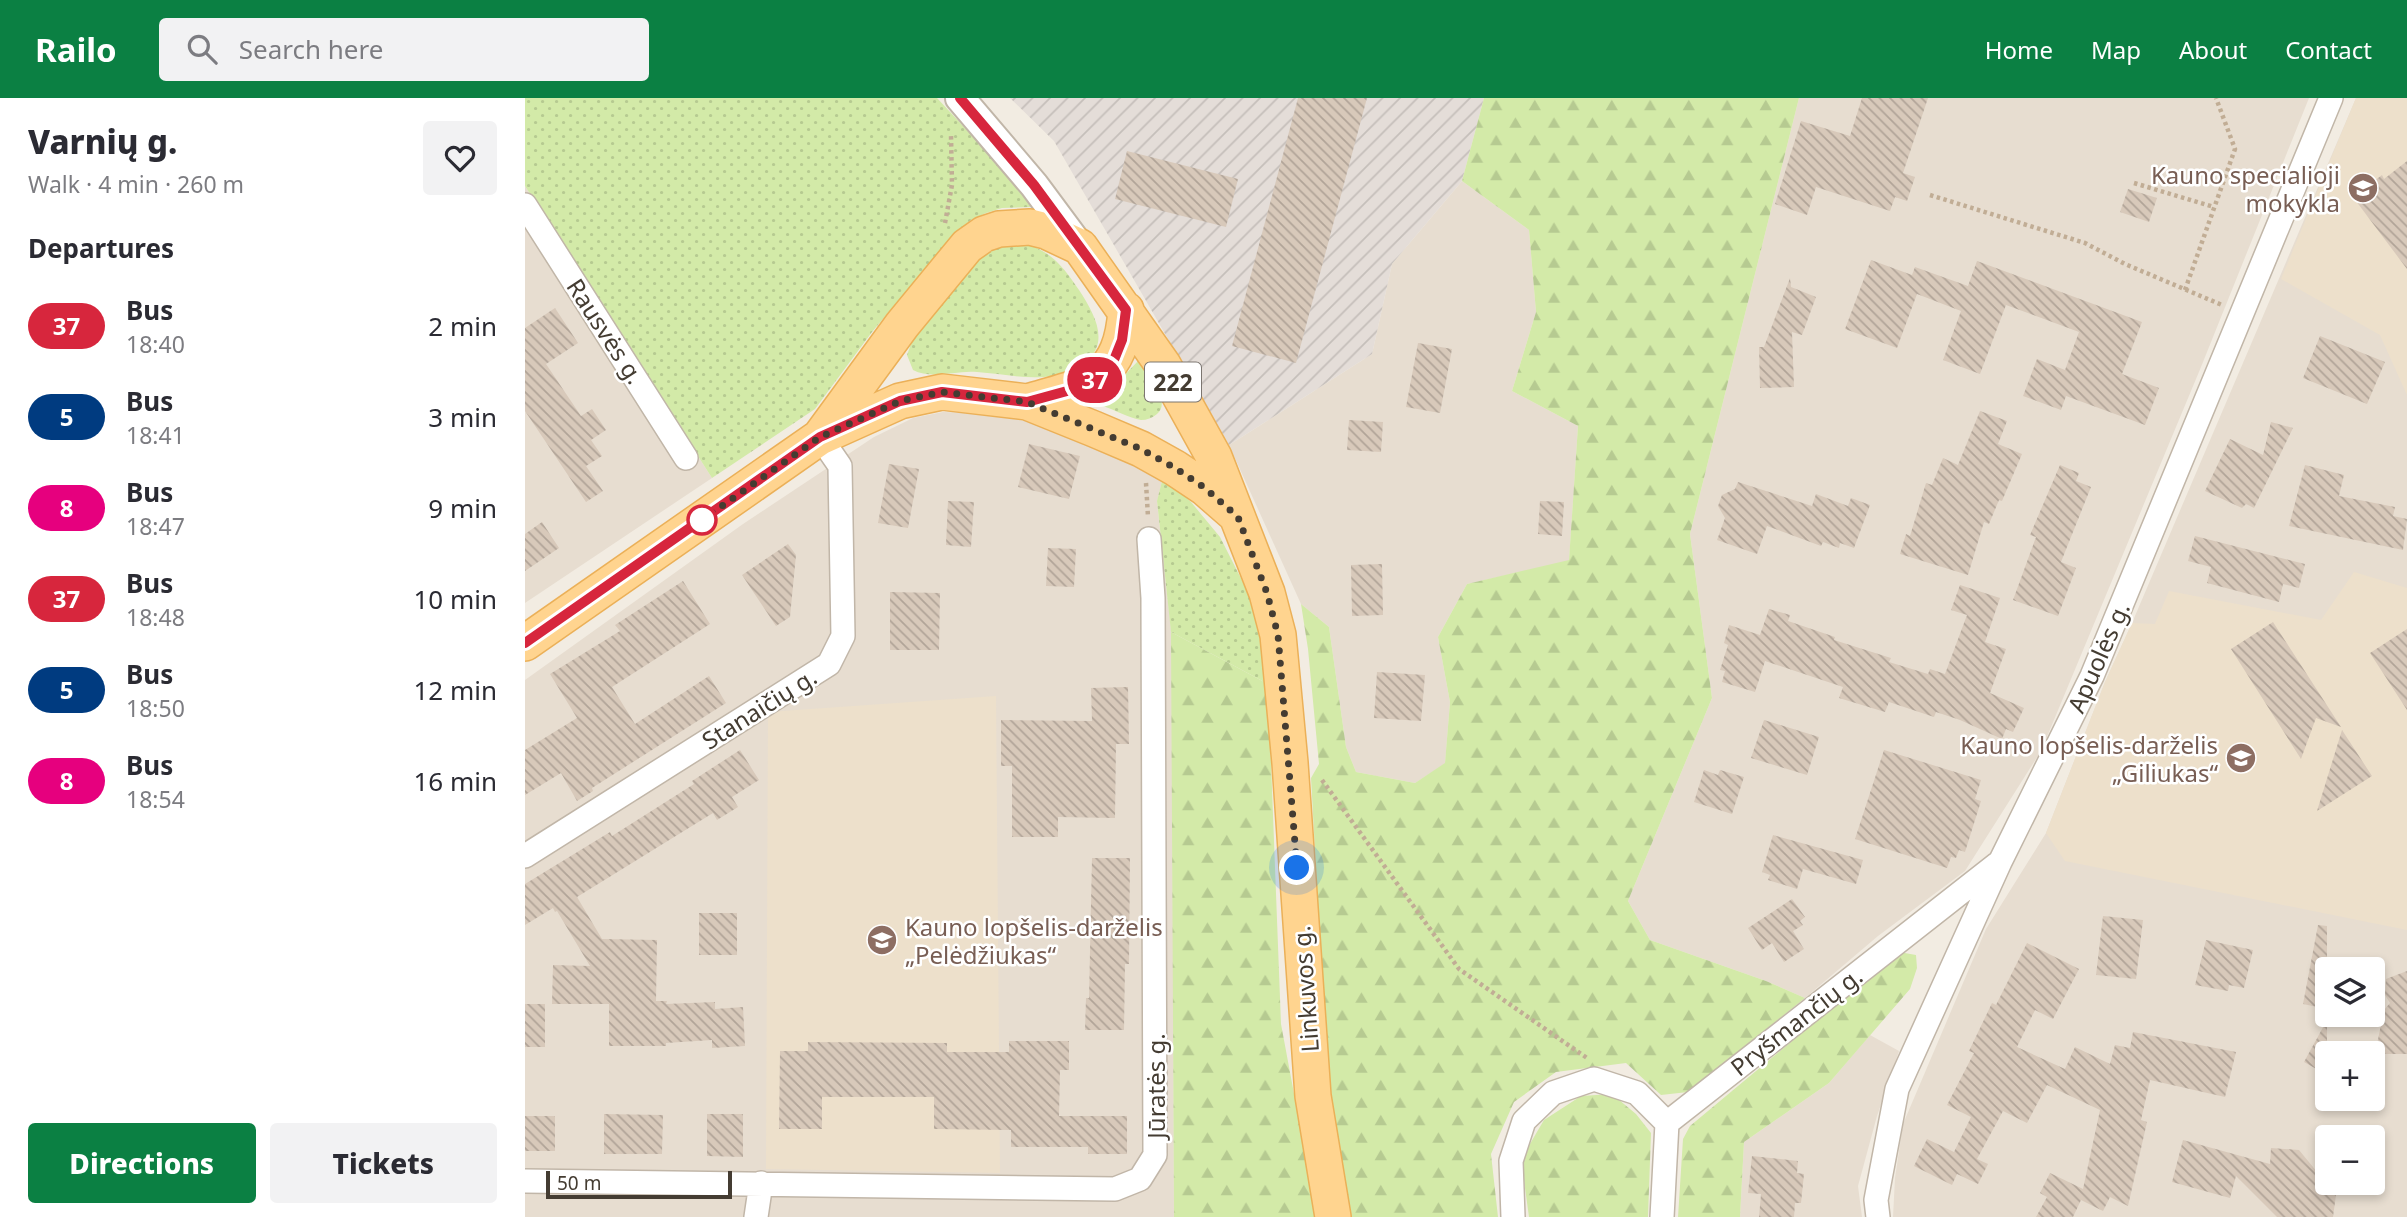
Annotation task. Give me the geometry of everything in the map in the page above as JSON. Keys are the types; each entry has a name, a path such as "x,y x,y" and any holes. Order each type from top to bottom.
{"main road":[{"path":"820,437 902,326 967,246 984,234 999,229 1030,227 1047,231 1080,247"},
{"name":"Linkuvos g.","path":"1080,247 1163,365 1214,457 1267,593 1278,635 1290,763 1313,1096 1333,1217"},
{"path":"1027,402 1078,388 1094,380 1114,360 1122,340 1126,310"},
{"path":"902,326 897,347 898,359 909,380 920,387 1027,402 1141,449 1205,488 1238,517"},
{"path":"525,643 820,437 900,401 942,392"}],"street":[{"name":"Linkuvos g.","path":"960,98 1034,185 1080,247"},
{"name":"Apuolės g.","path":"1878,1217 1876,1200 1897,1089 2000,862 2092,676 2331,98"},
{"name":"Rausvės g.","path":"525,205 687,458"},
{"name":"Stanaičių g.","path":"525,856 828,664 843,636 840,466 820,437"},
{"name":"Jūratės g.","path":"525,1181 1115,1189 1140,1179 1155,1155 1153,598 1149,539"},
{"name":"Pryšmančių g.","path":"1667,1123 2000,862"},
{"path":"1513,1217 1511,1161 1524,1121 1553,1093 1594,1079 1637,1093 1667,1123 1662,1217"},
{"path":"756,1217 761,1183"}],"path":[{"path":"2185,290 2235,149 2216,98"},
{"path":"945,223 952,185 951,135"},
{"path":"2134,183 2214,207"},
{"path":"1930,195 2085,243 2125,264 2242,314"},
{"path":"1146,475 1149,539"},
{"path":"1320,777 1459,969 1593,1062"}],"shaded area":[{"path":"1010,98 1484,98 1462,181 1392,264 1372,354 1229,445 1054,141"},
{"path":"1799,98 2309,98 2201,367 2041,751 1965,871 1878,936 1805,998 1766,981 1650,940 1628,901 1712,698 1690,534"},
{"path":"2356,98 2407,98 2407,1217 1893,1217 1895,1178 1903,1124 1986,929 2046,833 2105,682"},
{"name":"Kauno specialioji mokykla","path":"2356,98 2407,98 2407,395 2380,335 2281,279"},
{"path":"1462,181 1529,230 1536,312 1512,391 1578,426 1569,561 1467,584 1438,637 1450,702 1445,764 1415,783 1356,772 1346,747 1329,627 1301,604 1229,445 1372,354 1392,264"},
{"path":"525,186 712,478 525,603"},
{"path":"943,412 975,413 1069,428 1163,477 1157,502 1172,639 1174,1217 525,1217 525,680 743,524 874,437 913,418"},
{"name":"Kauno lopšelis-darželis „Giliukas“","path":"2354,572 2407,588 2407,930 2065,861 2046,833 2105,682 2132,623 2155,624 2169,591 2321,620"},
{"name":"Kauno lopšelis-darželis „Pelėdžiukas“","path":"996,696 1000,1173 766,1169 768,712"},
{"path":"1870,1035 1899,1051 1877,1116 1858,1186 1862,1217 1740,1217 1744,1142 1829,1083"}],"green space":[{"path":"525,98 937,98 1008,174 1031,207 1002,208 986,213 971,220 952,236 872,332 815,409 712,478 525,186"},
{"path":"1484,98 1799,98 1690,534 1712,698 1628,901 1650,940 1766,981 1805,998 1688,1092 1661,1095 1626,1063 1556,1072 1514,1102 1491,1154 1498,1217 1349,1217 1329,1103 1311,778 1319,764 1301,604 1329,627 1346,747 1356,772 1415,783 1445,763 1450,702 1438,637 1467,584 1569,560 1578,426 1512,391 1536,312 1529,230 1462,181"},
{"path":"1024,244 1049,255 1079,290 1096,323 1098,344 1093,354 1072,370 1048,376 1025,377 969,372 928,374 913,370 907,355 912,341 980,258 994,248"},
{"path":"1138,361 1157,387 1162,402 1157,414 1143,420 1103,406 1100,401"},
{"path":"1163,477 1191,502 1220,537 1254,604 1268,684 1171,632 1157,501"},
{"path":"1171,632 1268,684 1281,1024 1317,1217 1174,1217"},
{"path":"1899,952 1916,955 1917,968 1910,989 1829,1083 1744,1142 1740,1217 1678,1217 1683,1139 1690,1126"},
{"path":"1612,1094 1636,1114 1651,1133 1648,1217 1529,1217 1521,1159 1544,1120 1581,1096"}],"building":[{"path":"1298,98 1367,98 1296,363 1232,346"},
{"path":"1862,98 1928,98 1903,173 1915,177 1907,201 1895,197 1890,211 1816,187 1807,215 1775,204 1801,121 1850,136"},
{"path":"1127,151 1238,179 1226,227 1115,199"},
{"path":"2407,161 2407,269 2353,197 2382,175 2384,179"},
{"path":"2128,189 2157,198 2149,222 2120,212"},
{"path":"1871,260 1912,275 1915,267 1968,286 1977,261 2142,322 2122,374 2159,388 2145,425 2066,396 2061,410 2023,396 2037,359 2065,370 2079,332 2006,305 1980,374 1943,360 1961,311 1917,294 1897,348 1845,329"},
{"path":"1790,278 1791,287 1816,297 1802,335 1792,332 1794,387 1760,388 1759,347 1764,347"},
{"path":"555,308 578,343 546,364 581,416 592,409 606,430 591,440 602,456 586,466 603,491 586,502 525,411 525,328"},
{"path":"2320,336 2385,362 2367,404 2303,378"},
{"path":"1418,343 1452,349 1440,413 1406,407"},
{"path":"1980,411 2007,421 1998,444 2022,454 2002,501 1999,500 1989,524 1984,522 1968,575 1900,554 1906,534 1910,536 1926,483 1932,485 1943,458 1958,465"},
{"path":"1349,420 1383,422 1381,452 1347,450"},
{"path":"2271,422 2293,428 2254,508 2246,504 2242,508 2205,491 2230,439 2263,455"},
{"path":"1029,444 1080,456 1069,499 1018,487"},
{"path":"889,464 919,469 908,528 878,523"},
{"path":"2060,465 2079,473 2076,481 2091,487 2061,562 2076,568 2058,616 2013,600 2036,537 2030,535"},
{"path":"2305,465 2344,475 2339,496 2395,507 2393,516 2407,519 2403,550 2289,526"},
{"path":"1738,482 1812,506 1816,494 1848,506 1851,498 1870,505 1854,548 1840,543 1839,548 1823,542 1821,546 1767,526 1757,554 1717,540 1725,518 1718,506 1722,495 1735,489"},
{"path":"948,501 974,502 971,547 946,545"},
{"path":"1540,501 1564,502 1562,536 1538,534"},
{"path":"542,522 559,548 525,571 525,534"},
{"path":"2195,536 2305,564 2299,588 2283,584 2279,602 2207,583 2211,567 2188,561"},
{"path":"788,544 796,555 790,617 776,626 742,575"},
{"path":"1048,548 1076,549 1074,587 1046,586"},
{"path":"1382,564 1383,615 1352,616 1351,565"},
{"path":"683,581 710,624 612,687 635,724 709,676 726,703 592,788 593,791 577,801 561,773 525,795 525,750 577,718 550,674 620,631 615,625"},
{"path":"1960,585 2000,598 1985,642 2006,649 1990,693 2024,708 2013,732 2006,729 2002,739 1936,712 1934,717 1889,702 1885,712 1839,698 1843,687 1765,661 1755,692 1722,682 1725,671 1720,670 1728,645 1724,643 1729,625 1760,635 1769,609 1790,615 1788,621 1835,637 1834,640 1891,658 1889,662 1928,674 1930,669 1945,674 1967,615 1951,610"},
{"path":"890,592 940,593 939,650 890,650"},
{"path":"2273,622 2341,727 2316,718 2301,759 2231,649"},
{"path":"2407,629 2407,710 2370,653"},
{"path":"1377,672 1425,675 1421,721 1374,718"},
{"path":"1128,687 1129,744 1116,744 1115,818 1058,817 1058,837 1012,837 1012,766 1001,766 1001,720 1092,721 1091,688"},
{"path":"1764,720 1819,737 1807,775 1751,758"},
{"path":"2342,730 2372,776 2317,811"},
{"path":"740,750 759,780 732,797 738,807 717,820 713,813 577,897 602,939 657,940 656,1001 667,1001 666,1004 715,1002 715,1009 743,1007 745,1046 712,1048 712,1040 666,1043 666,1046 609,1046 609,1004 552,1004 553,965 590,966 553,908 525,925 525,884 610,832 612,836 694,784 692,781"},
{"path":"1884,750 1981,780 1975,799 1981,801 1965,852 1959,850 1956,858 1951,857 1947,868 1855,839"},
{"path":"1704,770 1718,775 1720,770 1744,777 1732,814 1694,802"},
{"path":"1773,835 1863,860 1856,884 1803,869 1797,889 1768,880 1770,875 1762,872"},
{"path":"1092,858 1130,858 1129,964 1125,964 1124,1030 1085,1030 1086,998 1089,998"},
{"path":"1792,899 1805,917 1800,921 1803,925 1793,931 1804,949 1784,962 1772,943 1762,950 1748,928"},
{"path":"699,913 737,913 737,955 699,955"},
{"path":"2103,916 2143,920 2136,979 2096,975"},
{"path":"2318,925 2327,926 2327,957 2315,957 2315,1006 2303,1004"},
{"path":"2206,940 2253,950 2244,988 2229,985 2228,991 2195,985"},
{"path":"2027,943 2079,969 2053,1019 2035,1010 2017,1047 2065,1069 2075,1047 2110,1064 2115,1045 2130,1048 2133,1032 2236,1052 2225,1097 2150,1080 2141,1120 2147,1122 2128,1206 2110,1197 2103,1211 2081,1200 2073,1217 2036,1217 2047,1197 2040,1193 2050,1173 2083,1189 2100,1110 2047,1085 2027,1123 2003,1111 1977,1159 1988,1164 1978,1184 1957,1174 1952,1185 1914,1166 1927,1139 1954,1152 1971,1117 1947,1105 1974,1053 1969,1051 1992,1003 1996,1005"},
{"path":"2407,971 2407,1054 2385,1054 2385,1041 2378,1041 2381,1027 2385,1027 2385,1009 2390,1003 2385,995 2386,979"},
{"path":"525,1004 545,1004 545,1047 525,1047"},
{"path":"2323,1027 2327,1027 2327,1041 2316,1041"},
{"path":"1009,1041 1069,1041 1069,1070 1060,1070 1059,1116 1127,1116 1127,1154 1088,1154 1088,1147 1011,1147 1011,1130 934,1129 934,1097 822,1097 822,1129 779,1129 780,1051 808,1051 808,1042 947,1043 947,1052 1009,1052"},
{"path":"2315,1042 2315,1068 2304,1062"},
{"path":"604,1114 663,1115 662,1154 604,1154"},
{"path":"707,1114 743,1114 743,1157 707,1156"},
{"path":"525,1116 555,1116 555,1151 525,1151"},
{"path":"2183,1140 2270,1164 2271,1148 2299,1150 2315,1169 2315,1195 2336,1195 2333,1217 2277,1217 2236,1176 2230,1198 2172,1182"},
{"path":"1752,1156 1798,1161 1797,1173 1804,1174 1801,1203 1795,1203 1794,1217 1759,1217 1761,1194 1748,1193"}],"bus line":[{"name":"37","path":"525,643 820,437 900,401 942,392 1027,402 1078,388 1094,380 1114,360 1122,340 1126,310 1034,185 960,98"}],"place":[{"name":"Kauno specialioji mokykla","path":"2363,188"},
{"name":"Kauno lopšelis-darželis „Giliukas“","path":"2241,758"},
{"name":"Kauno lopšelis-darželis „Pelėdžiukas“","path":"882,940"}],"route":[{"path":"702,520 820,437 900,401 942,392 1027,402 1141,449 1175,468 1205,488 1238,517 1267,593 1278,635 1297,868"}]}
